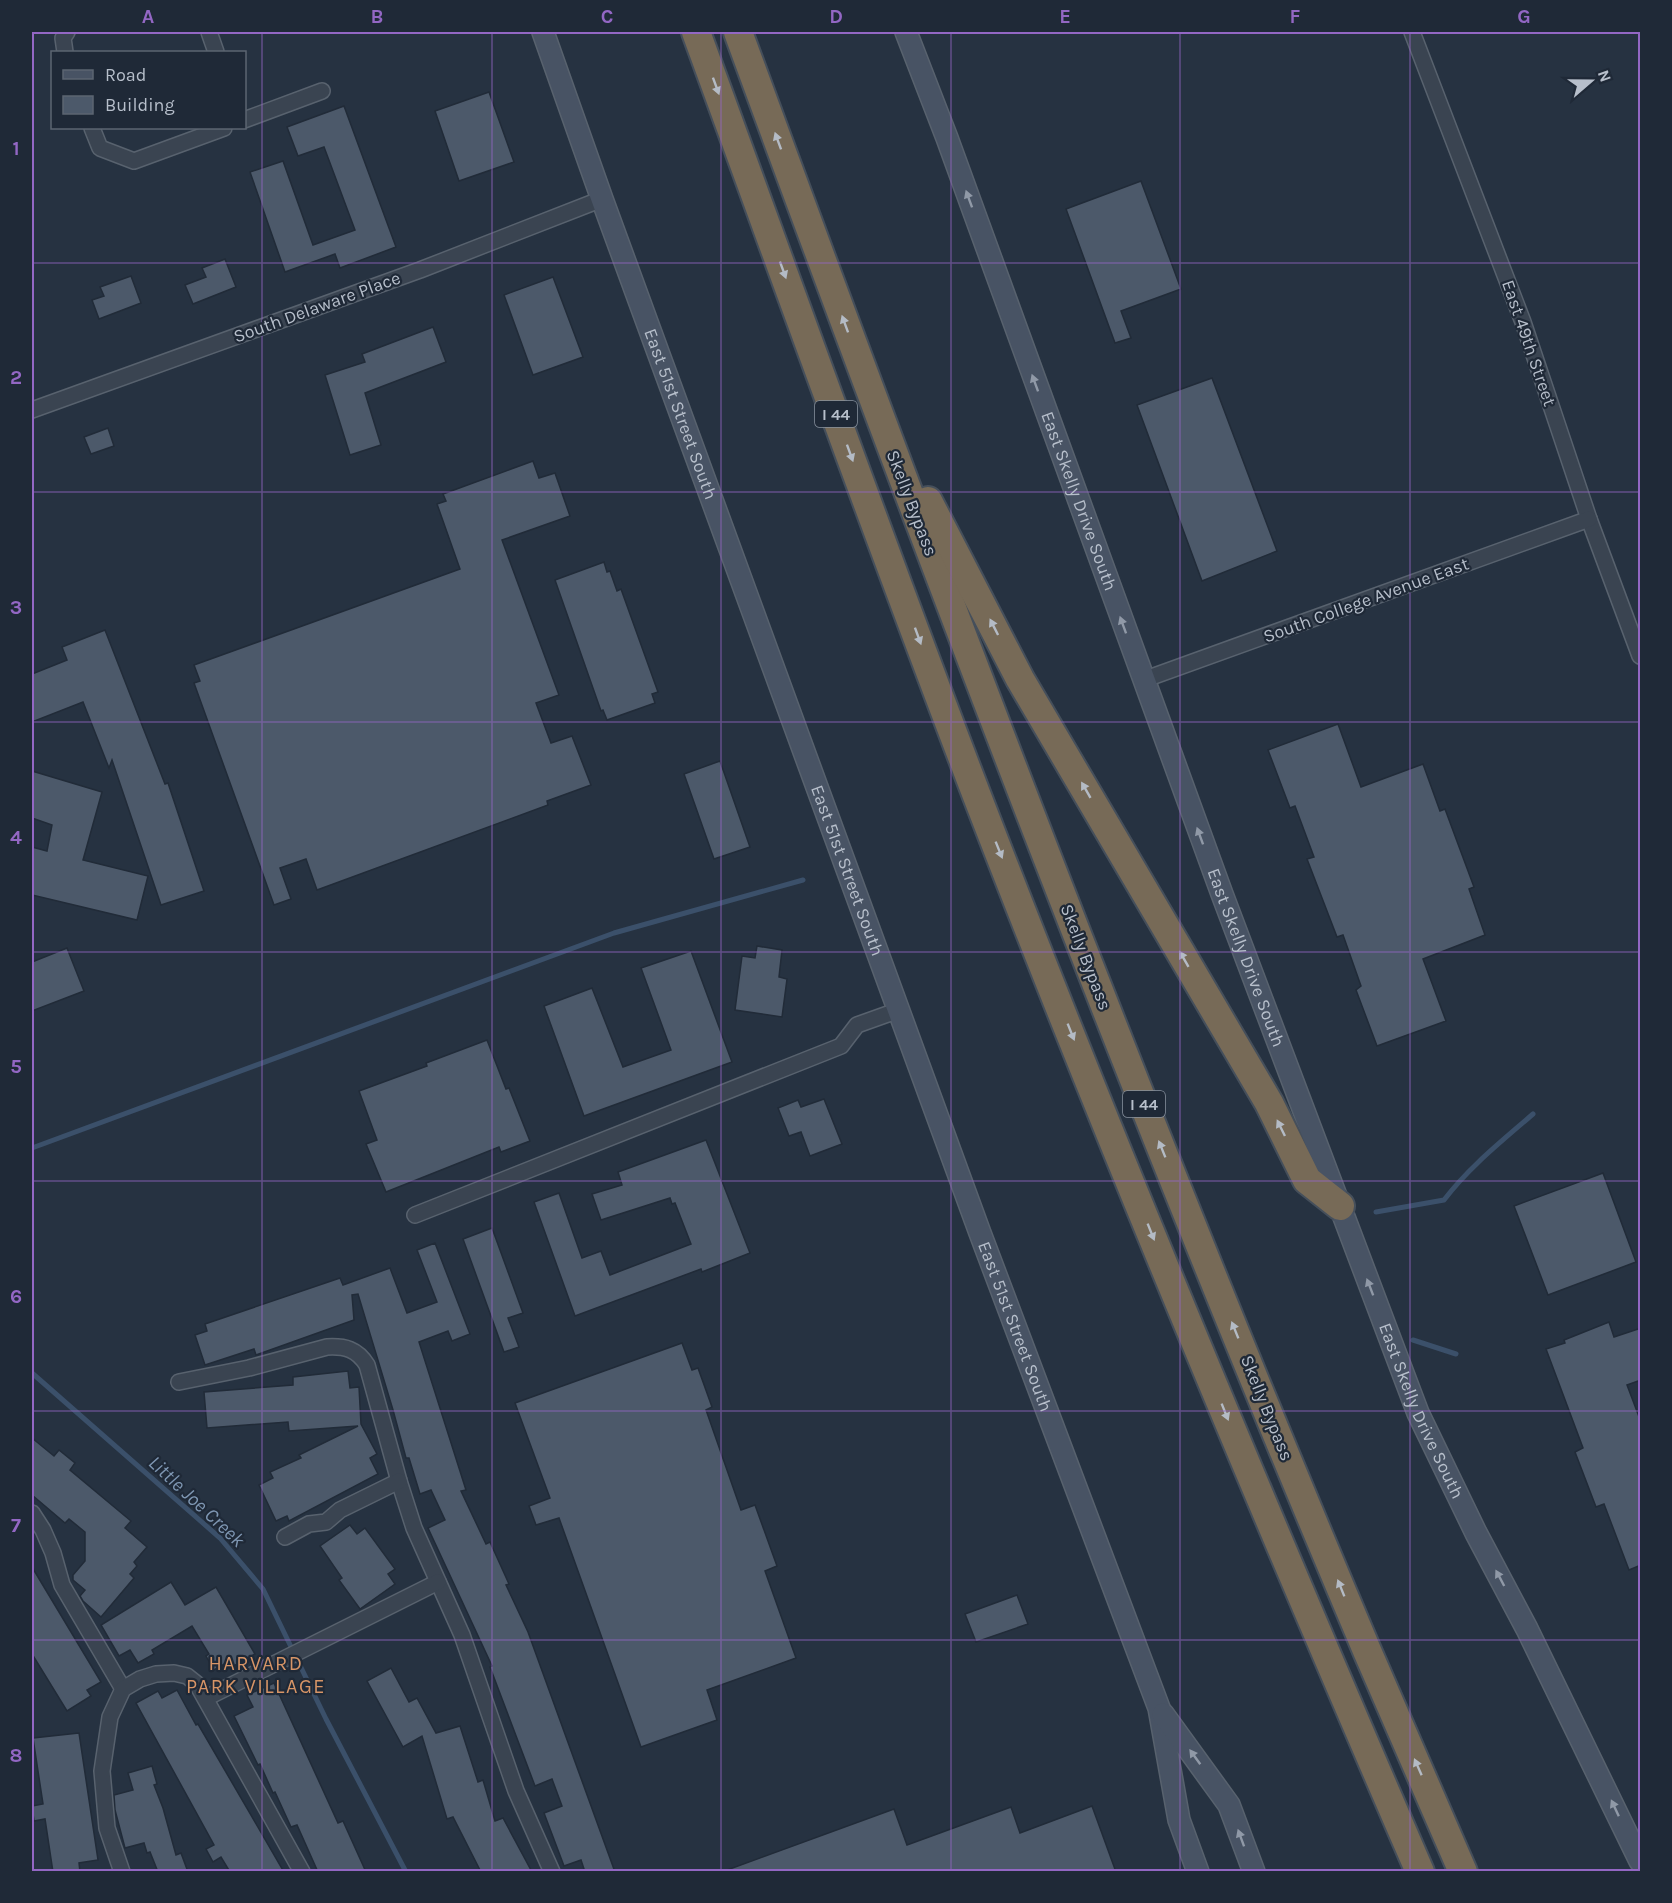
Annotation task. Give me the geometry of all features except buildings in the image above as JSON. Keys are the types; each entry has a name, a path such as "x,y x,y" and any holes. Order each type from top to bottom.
{"highway":[{"name":"I 44","path":"696,32 977,796 1272,1527 1420,1872"},
{"name":"Skelly Bypass","path":"738,32 865,379 1162,1152 1368,1653 1463,1872"},
{"path":"865,379 1020,679 1269,1103 1307,1180 1340,1206"}],"main road":[{"name":"East 51st Street South","path":"543,32 980,1233 1159,1708 1179,1820 1198,1872"},
{"name":"East Skelly Drive South","path":"906,32 947,138 1143,680 1427,1432 1476,1533 1598,1770 1641,1861"},
{"name":"East 51st Street South","path":"1159,1708 1229,1804 1254,1872"}],"street":[{"path":"208,32 216,51"},
{"name":"East 49th Street","path":"1412,32 1523,322 1589,519 1641,657"},
{"path":"246,119 322,91"},
{"path":"92,129 100,148 134,161 221,129"},
{"name":"South Delaware Place","path":"32,410 420,270 602,199"},
{"name":"South College Avenue East","path":"1143,680 1589,519"},
{"path":"415,1215 841,1046 857,1025 899,1010"},
{"path":"179,1382 249,1368 327,1347 340,1346 360,1355 367,1365 414,1528 462,1635 516,1791 552,1872"},
{"path":"285,1537 309,1524 326,1522 340,1510 399,1481"},
{"path":"32,1514 43,1530 53,1553 62,1585 123,1689"},
{"path":"206,1698 438,1582"},
{"path":"123,1872 107,1828 102,1772 110,1717 123,1689 140,1679 156,1674 174,1673 187,1676 197,1684 302,1872"}],"waterway":[{"path":"32,1148 614,933 803,880"},
{"path":"1376,1212 1444,1200 1475,1165 1533,1114"},
{"path":"1413,1340 1456,1354"},
{"name":"Little Joe Creek","path":"32,1373 220,1538 263,1589 326,1719 406,1872"}],"district":[{"name":"HARVARD PARK VILLAGE","path":"256,1674"}]}
